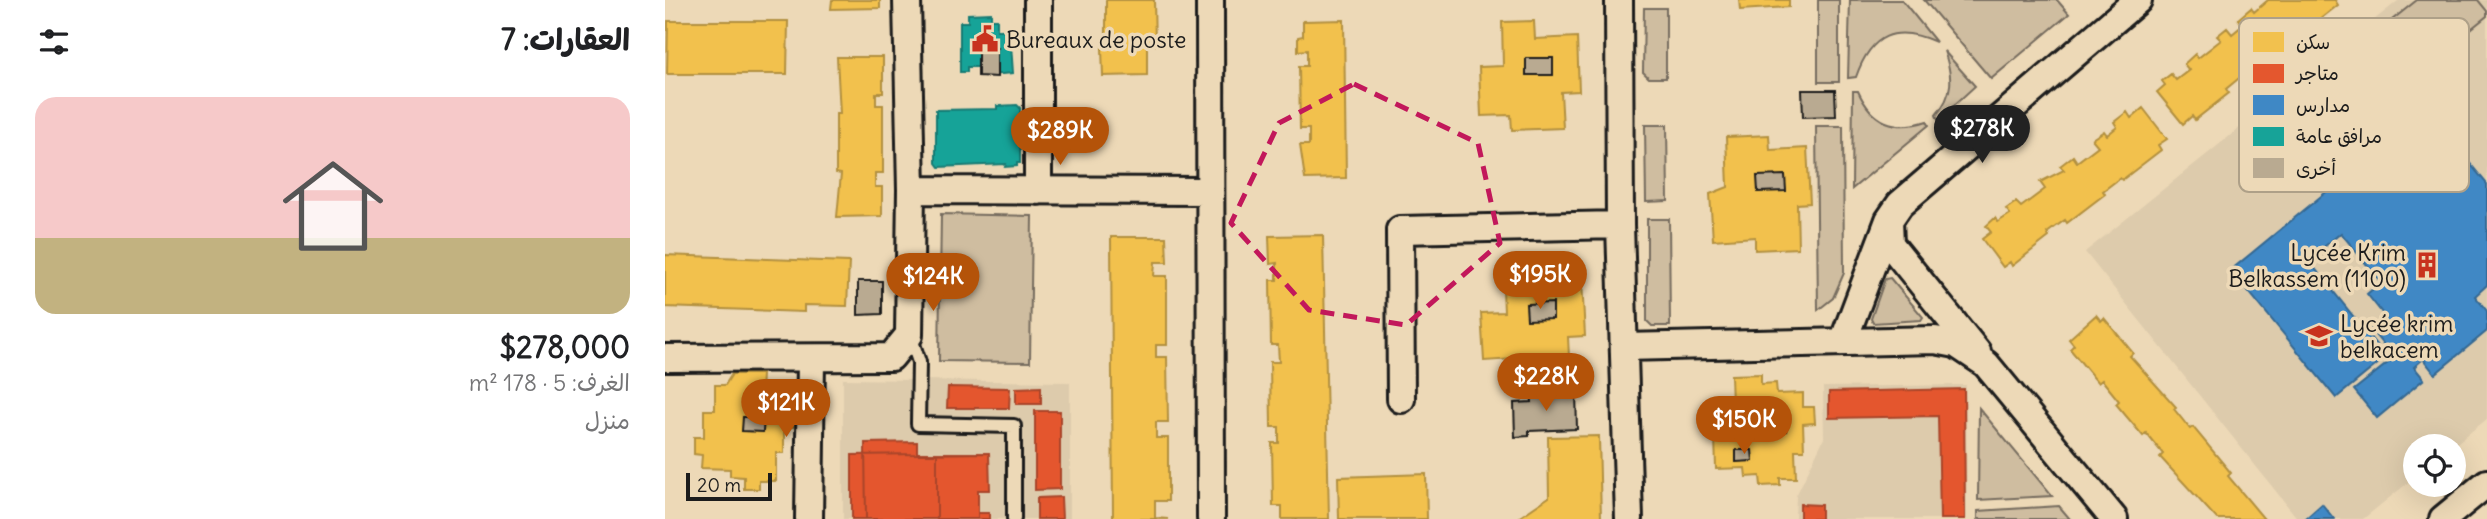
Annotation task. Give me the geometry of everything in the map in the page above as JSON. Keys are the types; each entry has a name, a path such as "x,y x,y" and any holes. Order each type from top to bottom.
{"street":[{"path":"665,358 891,357 909,335 911,190 907,0"},
{"path":"1038,0 1038,191"},
{"path":"1210,0 1211,519"},
{"path":"1619,0 1621,225 1629,519"},
{"path":"1843,342 1889,220 1899,204 2138,0"},
{"path":"911,190 1209,191"},
{"path":"1889,220 1890,244 2114,519"},
{"path":"1401,399 1400,230 1621,225"},
{"path":"1624,347 1935,340 1956,344 1986,364"},
{"path":"809,519 811,359"},
{"path":"2443,519 2487,483"}],"lane":[{"path":"909,335 919,362 918,424 1014,426 1014,519"}],"highlighted area":[{"path":"1354,84 1478,143 1500,243 1406,325 1309,310 1231,223 1279,123"}],"shaded area":[{"path":"1818,0 1839,0 1839,82 1818,82"},
{"path":"1850,0 1902,0 1936,42 1908,34 1886,37 1869,51 1856,77 1848,78"},
{"path":"1924,0 2057,0 2069,14 1991,79"},
{"name":"Lycée krim belkacem","path":"2399,0 2487,0 2487,419 2466,436 2403,434 2403,487 2363,519 2298,519 2085,252 2239,128 2239,192 2469,192 2469,18 2377,18"},
{"path":"2417,0 2478,0 2487,11 2487,16 2469,30 2469,18 2394,18"},
{"path":"1644,8 1666,8 1666,78 1649,78 1643,72"},
{"path":"1944,51 1975,86 1938,120 1936,115 1946,100 1950,84"},
{"path":"1853,91 1858,91 1870,110 1885,122 1904,125 1927,121 1929,125 1852,189"},
{"path":"1645,125 1667,125 1668,201 1646,202"},
{"path":"1816,126 1843,126 1844,273 1833,298 1818,310"},
{"path":"941,214 1032,216 1030,362 939,361"},
{"path":"1647,219 1669,219 1670,326 1652,326 1647,321"},
{"path":"1890,278 1923,317 1921,320 1873,323 1871,319 1885,279"},
{"path":"843,379 1070,382 1070,519 843,519"},
{"path":"1966,385 1967,519 1795,519 1796,496 1824,438 1823,387"},
{"path":"1979,408 2052,496 1978,500"},
{"path":"2059,506 2070,519 1978,519 1978,511"}],"building: سكن":[{"path":"832,0 880,0 880,8 831,9"},
{"path":"1106,0 1154,0 1155,45 1147,44 1147,75 1103,76 1102,48 1106,48"},
{"path":"1739,0 1789,0 1789,7 1740,10"},
{"path":"2268,0 2335,0 2338,5 2322,18 2239,18 2251,8 2254,12"},
{"path":"1344,20 1346,178 1305,179 1300,145 1309,145 1309,129 1300,129 1299,66 1307,66 1307,50 1298,51 1298,37 1303,36 1303,21"},
{"path":"668,21 788,21 787,74 667,74"},
{"path":"1534,21 1535,39 1577,37 1579,91 1561,92 1563,128 1512,130 1511,115 1481,116 1479,67 1503,66 1502,22"},
{"path":"2227,28 2232,34 2239,28 2239,78 2226,89 2229,93 2195,120 2192,116 2183,124 2157,92 2165,85 2162,81 2171,74 2176,80 2189,70 2184,64 2195,54 2198,58 2221,40 2217,36"},
{"path":"837,57 883,57 883,93 876,93 876,105 883,105 883,173 875,173 875,187 882,187 882,216 837,217 841,174 836,173 836,114 840,114"},
{"path":"2143,108 2167,139 2158,145 2161,150 2103,191 2105,194 2067,223 2065,220 2047,233 2049,237 2012,266 2010,262 2003,267 1982,239 1991,232 1986,226 1995,218 1998,222 2010,214 2006,209 2016,202 2021,207 2045,189 2040,182 2064,170 2060,166 2073,156 2077,162 2098,146 2092,139 2104,131 2107,135 2117,127 2114,122 2127,112 2131,118"},
{"path":"1769,135 1770,150 1807,148 1810,203 1797,204 1798,248 1755,250 1755,237 1713,240 1710,194 1728,187 1726,137"},
{"path":"1323,235 1329,519 1282,519 1282,506 1273,506 1272,443 1279,443 1279,427 1271,427 1270,362 1279,362 1278,345 1271,345 1270,280 1277,280 1277,263 1270,264 1269,236"},
{"path":"1111,237 1166,237 1167,262 1155,262 1154,276 1167,276 1167,345 1156,345 1156,357 1167,357 1168,422 1156,422 1156,438 1168,438 1168,501 1155,501 1155,518 1168,519 1113,519"},
{"path":"665,255 849,262 847,306 804,305 804,312 665,307"},
{"path":"1549,263 1549,282 1582,280 1585,336 1568,337 1570,377 1515,380 1514,359 1484,361 1481,313 1504,312 1502,266"},
{"path":"2096,315 2101,321 2104,318 2133,353 2130,356 2176,407 2174,409 2190,429 2193,427 2231,473 2228,476 2264,519 2217,519 2160,457 2163,454 2146,433 2143,436 2116,404 2119,401 2102,380 2098,383 2070,349 2074,345 2069,339"},
{"path":"732,374 762,374 761,392 794,392 793,427 784,427 784,453 776,453 776,481 759,481 759,489 744,489 744,477 730,476 730,469 701,468 702,455 694,454 694,437 704,437 704,410 715,410 715,385 725,385"},
{"path":"1761,374 1761,384 1776,383 1777,394 1803,393 1803,407 1814,407 1815,423 1803,424 1804,450 1795,450 1796,478 1780,478 1780,485 1761,486 1760,476 1746,477 1745,468 1716,469 1715,435 1733,435 1731,375"},
{"path":"1599,436 1601,519 1517,519 1549,497 1548,437"},
{"path":"1426,474 1427,519 1339,519 1338,477"}],"building: متاجر":[{"path":"948,387 1010,388 1009,408 947,408"},
{"path":"1041,387 1041,404 1016,404 1016,388"},
{"path":"1964,389 1965,519 1940,519 1938,416 1829,418 1829,392"},
{"path":"1035,411 1060,411 1060,489 1035,490"},
{"path":"917,442 917,453 989,453 990,490 978,490 978,513 989,513 989,519 866,519 865,443"},
{"path":"937,453 989,453 990,490 978,490 978,519 937,519"},
{"path":"989,453 990,490 978,490 978,513 989,513 989,519 852,519 852,455"},
{"path":"1061,497 1062,519 1037,519 1037,498"},
{"path":"1800,504 1821,505 1821,519 1800,519"}],"building: مدارس":[{"name":"Lycée Krim Belkassem (1100)","path":"2469,162 2487,184 2487,285 2475,296 2487,311 2487,331 2435,374 2423,359 2414,367 2424,379 2377,418 2354,390 2394,358 2371,330 2386,318 2367,294 2381,282 2341,233 2308,260 2386,357 2336,398 2231,270 2326,192 2469,192"},
{"path":"2322,504 2334,519 2305,519"}],"building: مرافق عامة":[{"name":"Bureaux de poste","path":"991,13 991,19 997,19 997,30 1010,30 1013,73 978,76 978,67 967,67 967,72 960,72 960,22 968,22 968,14"},
{"path":"1017,105 1020,108 1020,163 1017,163 1017,166 1005,167 1006,164 939,167 936,163 936,110 997,109 997,106"}],"building: أخرى":[{"path":"978,48 997,48 997,77 978,76"},
{"path":"1526,58 1553,58 1553,75 1526,75"},
{"path":"1802,90 1835,90 1836,116 1803,117"},
{"path":"1785,175 1786,191 1758,192 1757,176"},
{"path":"858,281 882,281 882,314 858,315"},
{"path":"1553,303 1553,319 1527,320 1526,304"},
{"path":"1576,392 1577,429 1529,431 1529,436 1515,437 1514,403 1532,402 1531,394"},
{"path":"1786,416 1786,431 1760,431 1760,417"},
{"path":"743,417 764,417 763,432 742,431"},
{"path":"1736,450 1752,450 1753,461 1736,462"}],"place":[{"name":"Bureaux de poste","path":"985,39"},
{"name":"Lycée Krim Belkassem (1100)","path":"2427,265"},
{"name":"Lycée krim belkacem","path":"2319,336"}]}
